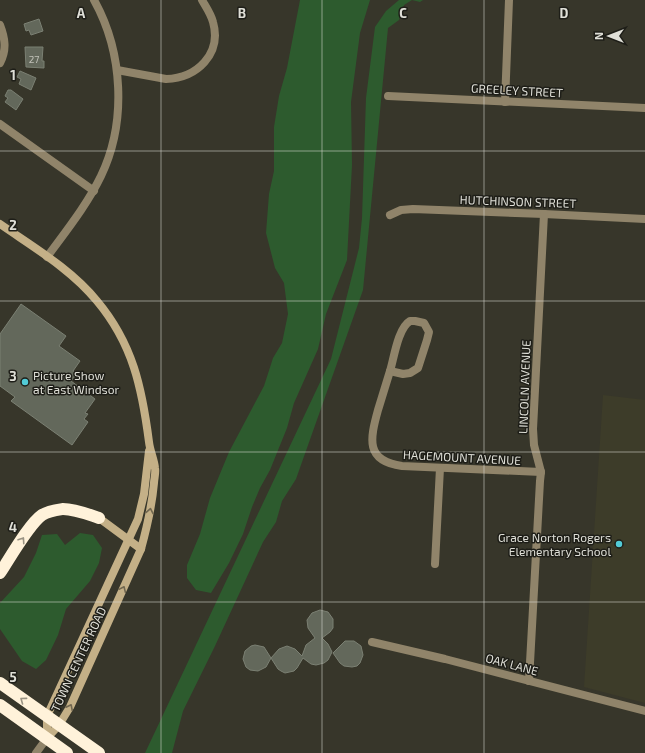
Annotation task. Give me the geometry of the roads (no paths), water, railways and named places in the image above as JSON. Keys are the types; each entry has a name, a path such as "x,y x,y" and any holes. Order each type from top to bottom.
{"highway":[{"path":"0,572 34,523 48,512 64,509 77,511 99,518"},
{"path":"0,679 4,686 98,753"},
{"path":"0,705 67,753"}],"street":[{"path":"47,257 94,191 108,160 115,132 118,101 117,70 109,37 94,0"},
{"path":"117,70 170,79 184,76 199,68 211,53 215,34 211,15 202,0"},
{"path":"505,102 509,0"},
{"path":"0,25 5,42 0,63"},
{"name":"GREELEY STREET","path":"388,96 645,108"},
{"path":"0,124 94,191"},
{"name":"HUTCHINSON STREET","path":"390,215 401,210 413,209 645,219"},
{"name":"LINCOLN AVENUE","path":"529,681 541,472 534,445 533,429 544,214"},
{"name":"TOWN CENTER ROAD","path":"0,224 72,276 97,301 119,333 133,364 141,389 149,444 155,469 148,525 141,549 70,707 59,726 47,738"},
{"name":"HAGEMOUNT AVENUE","path":"390,371 403,374 410,373 418,368 429,332 424,323 410,321 403,327 390,371 372,433 372,445 376,454 381,459 393,465 541,472"},
{"name":"TOWN CENTER ROAD","path":"47,738 47,716 138,519 144,494 149,444"},
{"path":"435,564 440,468"},
{"path":"99,518 141,549"},
{"name":"OAK LANE","path":"372,642 445,659 645,712"},
{"path":"36,753 47,738"}],"place":[{"name":"Picture Show at East Windsor","path":"25,382"},
{"name":"Grace Norton Rogers Elementary School","path":"619,544"}]}
